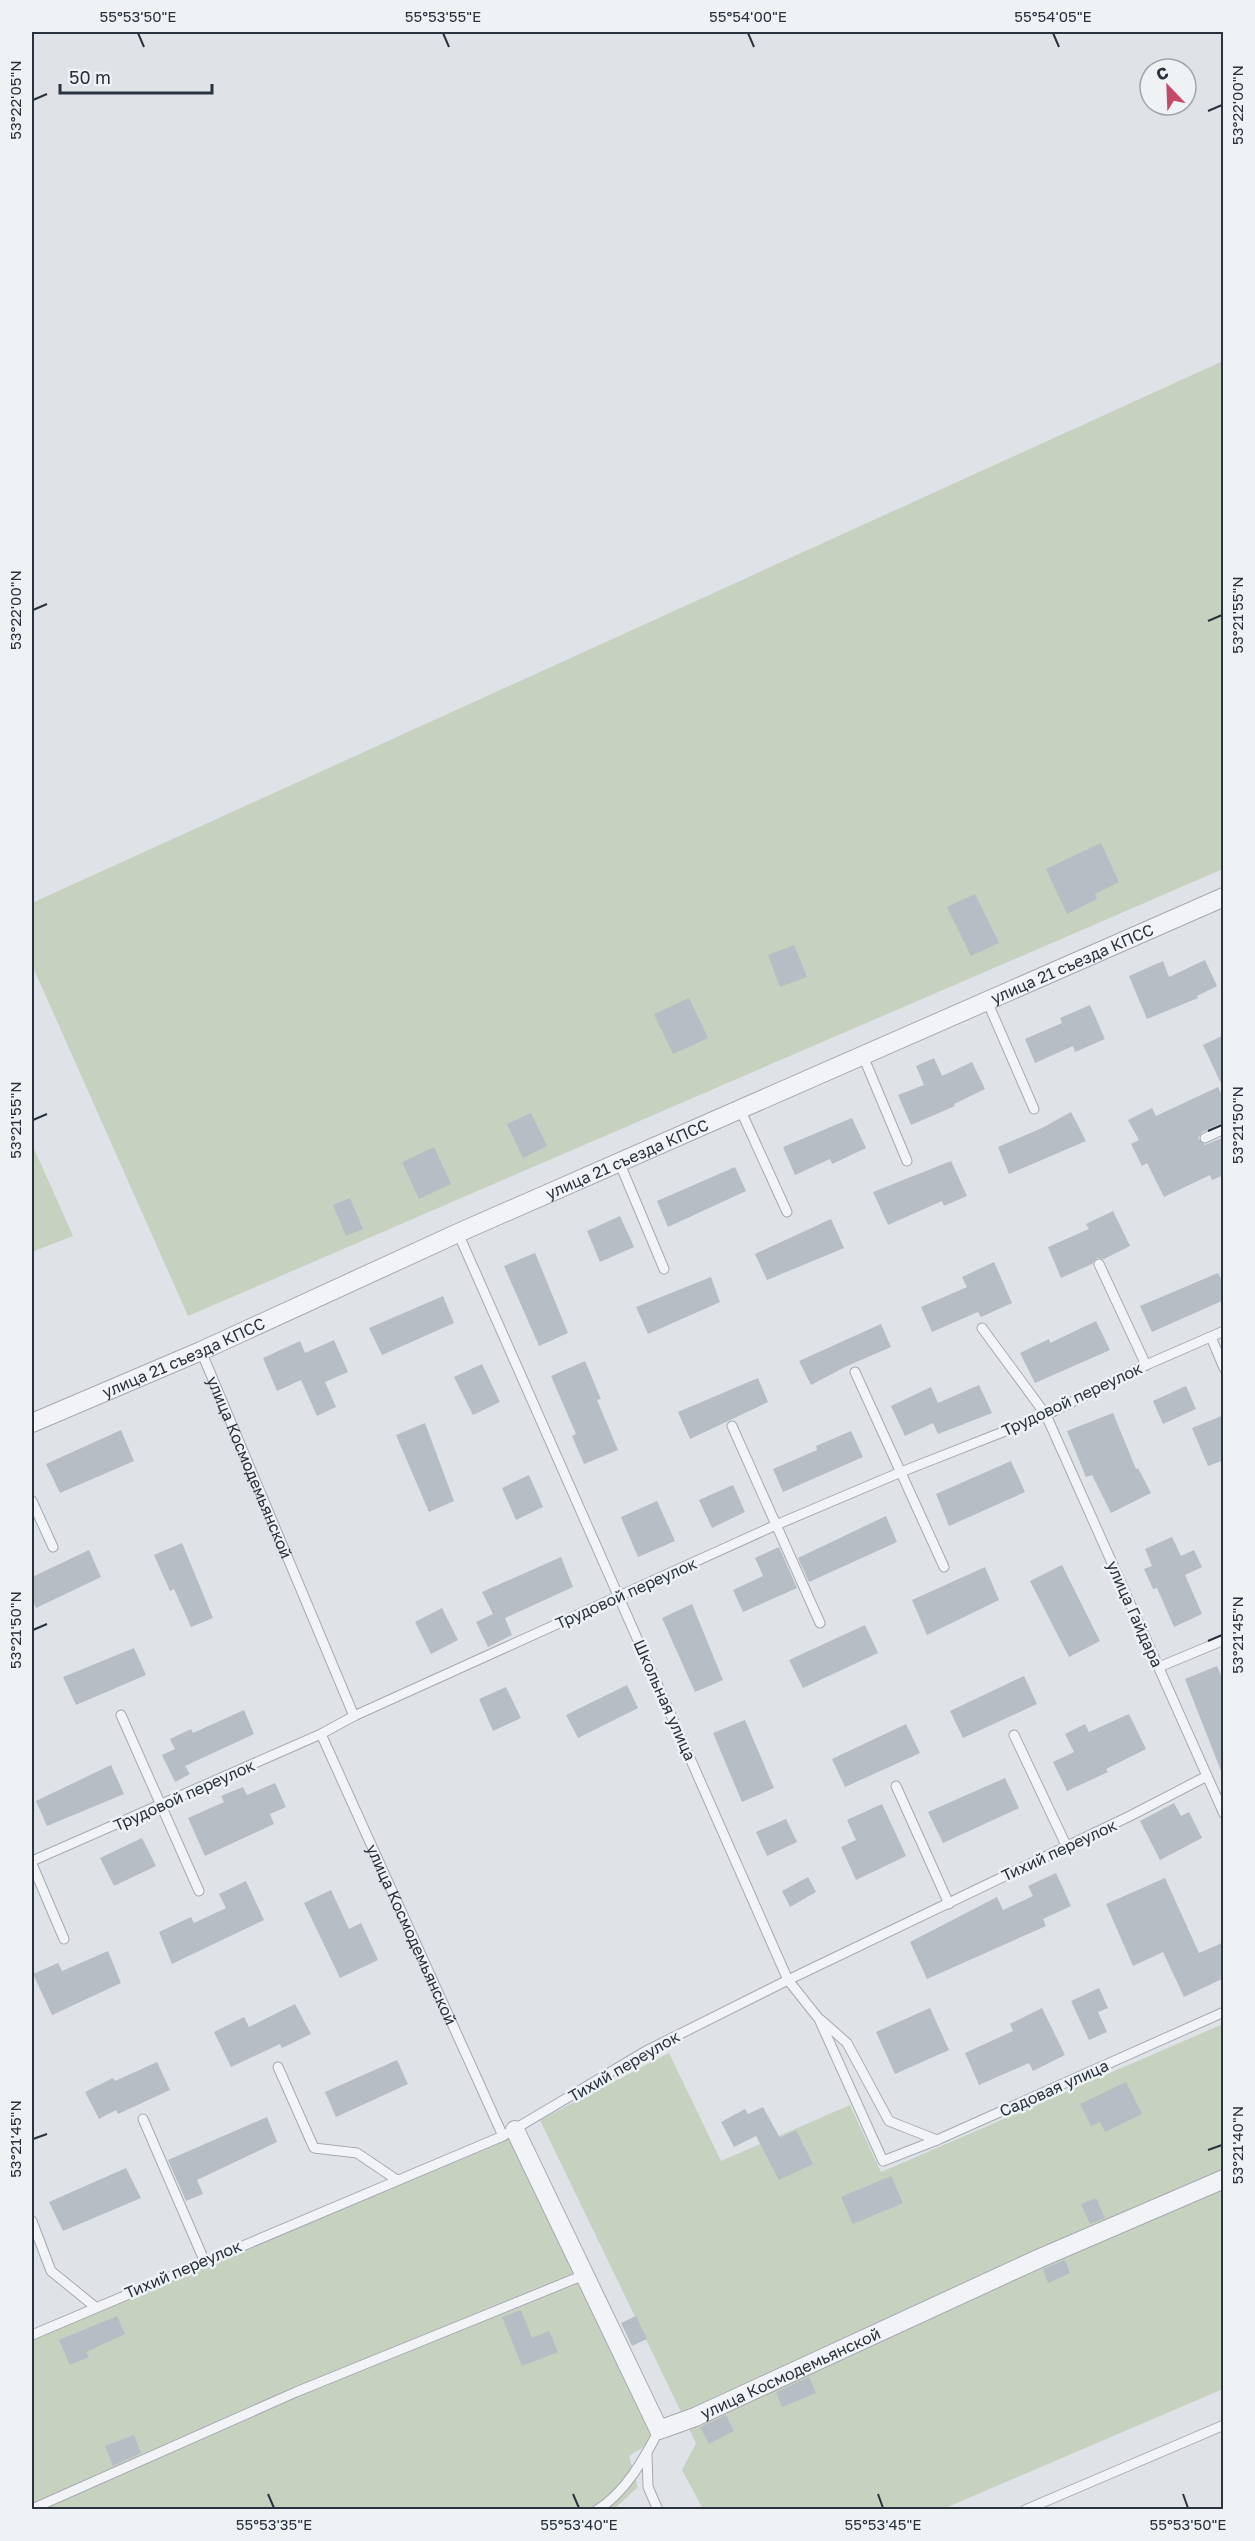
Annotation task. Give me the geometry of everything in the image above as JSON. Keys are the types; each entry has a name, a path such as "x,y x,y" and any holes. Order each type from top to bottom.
{"street":[{"name":"улица 21 съезда КПСС","path":"32,1423 201,1351 458,1233 620,1164 1224,897"},
{"name":"улица Космодемьянской","path":"509,2133 584,2275 659,2430 695,2418 1038,2259 1224,2179"}],"lane":[{"path":"987,1001 1034,1109"},
{"path":"863,1056 907,1161"},
{"path":"740,1109 787,1212"},
{"path":"1205,1138 1224,1129"},
{"path":"620,1164 664,1269"},
{"name":"Школьная улица","path":"458,1233 788,1980 819,2019 883,2161"},
{"path":"1099,1264 1146,1365"},
{"name":"улица Гайдара","path":"982,1328 1046,1415 1224,1814"},
{"name":"Трудовой переулок","path":"32,1863 321,1734 354,1716 776,1525 901,1472 1046,1415 1146,1365 1224,1331"},
{"path":"1211,1336 1224,1368"},
{"name":"улица Космодемьянской","path":"201,1351 354,1716"},
{"path":"855,1372 944,1567"},
{"path":"732,1425 820,1623"},
{"path":"32,1501 53,1547"},
{"path":"1159,1668 1224,1640"},
{"path":"121,1715 199,1891"},
{"name":"улица Космодемьянской","path":"321,1734 509,2133"},
{"path":"1014,1735 1066,1845"},
{"name":"Тихий переулок","path":"32,2335 94,2306 509,2133 646,2052 788,1980 1132,1815 1207,1776"},
{"path":"1213,1789 1224,1785"},
{"path":"896,1786 948,1904"},
{"path":"32,1863 64,1939"},
{"name":"Садовая улица","path":"883,2161 937,2140 1224,2012"},
{"path":"819,2019 847,2043 889,2121 937,2140"},
{"path":"278,2067 314,2148 357,2153 397,2180"},
{"path":"143,2119 204,2260"},
{"path":"32,2221 51,2271 94,2306"},
{"path":"32,2509 296,2392 584,2275"},
{"path":"1025,2510 1224,2425"},
{"path":"597,2510 612,2500 647,2454 659,2430"},
{"path":"647,2454 648,2487 658,2510"}],"green space":[{"path":"1223,361 1223,869 188,1316 32,965 32,903"},
{"path":"32,1144 73,1236 32,1252"},
{"path":"1223,2024 1223,2389 943,2509 703,2509 682,2470 696,2443 540,2120 669,2053 721,2161 850,2105 881,2172"},
{"path":"515,2130 662,2436 629,2456 638,2487 614,2509 32,2509 32,2335"}],"building":[{"path":"1101,843 1119,882 1095,894 1097,899 1067,914 1046,869"},
{"path":"975,894 999,943 971,956 947,907"},
{"path":"794,945 807,977 780,987 768,955"},
{"path":"1205,960 1217,986 1197,996 1198,998 1147,1019 1129,976 1163,961 1169,977"},
{"path":"689,998 708,1038 673,1054 654,1014"},
{"path":"1090,1005 1105,1039 1075,1052 1073,1046 1035,1063 1025,1039 1062,1023 1060,1018"},
{"path":"1224,1035 1224,1090 1203,1045"},
{"path":"934,1058 942,1076 972,1062 985,1089 954,1104 955,1106 911,1125 898,1095 924,1085 916,1066"},
{"path":"1218,1087 1224,1099 1224,1122 1202,1132 1198,1138 1205,1145 1224,1137 1224,1175 1212,1180 1210,1175 1164,1197 1147,1163 1142,1166 1131,1144 1139,1140 1128,1120 1152,1108 1156,1116"},
{"path":"1071,1112 1086,1141 1009,1174 998,1147 1042,1128"},
{"path":"531,1113 547,1146 523,1158 507,1124"},
{"path":"852,1118 866,1148 832,1164 830,1159 795,1175 783,1147"},
{"path":"434,1147 451,1184 419,1199 402,1162"},
{"path":"951,1161 967,1196 944,1206 942,1201 888,1225 873,1192"},
{"path":"735,1167 746,1191 668,1227 657,1201"},
{"path":"350,1198 363,1229 346,1236 333,1205"},
{"path":"1113,1211 1130,1246 1104,1259 1097,1258 1092,1264 1061,1278 1048,1247 1089,1229 1086,1224"},
{"path":"620,1216 634,1247 600,1262 587,1231"},
{"path":"831,1219 844,1248 767,1280 755,1254"},
{"path":"535,1253 568,1333 539,1346 504,1266"},
{"path":"994,1262 1012,1303 981,1317 978,1312 932,1332 921,1307 967,1287 962,1277"},
{"path":"1218,1273 1224,1284 1224,1300 1152,1332 1140,1306"},
{"path":"711,1277 720,1302 648,1334 636,1307"},
{"path":"443,1296 454,1323 382,1355 369,1328"},
{"path":"1096,1321 1110,1350 1035,1383 1020,1353 1049,1339 1050,1343"},
{"path":"881,1324 891,1347 811,1385 799,1361"},
{"path":"334,1340 348,1372 325,1382 336,1407 317,1416 301,1380 277,1391 263,1358 300,1341 305,1353"},
{"path":"585,1361 601,1399 597,1400 618,1450 584,1464 572,1436 576,1434 551,1376"},
{"path":"482,1364 500,1402 473,1415 454,1377"},
{"path":"758,1378 768,1402 690,1439 678,1412"},
{"path":"979,1385 992,1413 938,1434 933,1423 905,1436 891,1406 931,1387 938,1403"},
{"path":"1186,1386 1196,1409 1163,1424 1153,1401"},
{"path":"1113,1413 1136,1469 1138,1468 1151,1493 1111,1513 1092,1475 1086,1477 1067,1431"},
{"path":"1224,1415 1224,1460 1208,1466 1192,1428"},
{"path":"425,1423 454,1501 429,1512 396,1435"},
{"path":"121,1430 134,1461 60,1493 46,1464"},
{"path":"851,1431 863,1457 783,1492 773,1469 817,1450 816,1446"},
{"path":"1011,1461 1025,1492 949,1526 936,1494"},
{"path":"529,1475 543,1507 516,1520 502,1488"},
{"path":"733,1485 745,1512 712,1528 699,1500"},
{"path":"657,1501 675,1541 638,1557 621,1517"},
{"path":"886,1516 897,1542 809,1582 798,1558"},
{"path":"1172,1537 1181,1556 1194,1550 1202,1567 1185,1575 1202,1614 1174,1627 1157,1588 1153,1589 1144,1569 1152,1566 1145,1549"},
{"path":"182,1543 213,1618 191,1627 174,1589 170,1591 154,1555"},
{"path":"779,1547 797,1588 743,1612 733,1590 763,1576 755,1558"},
{"path":"89,1550 101,1577 36,1608 32,1598 32,1577"},
{"path":"561,1557 573,1587 505,1618 512,1635 488,1647 476,1622 493,1614 482,1592"},
{"path":"1062,1565 1100,1641 1069,1657 1030,1581"},
{"path":"985,1567 999,1600 927,1635 912,1600"},
{"path":"692,1604 723,1680 695,1692 662,1618"},
{"path":"442,1608 458,1640 431,1654 415,1622"},
{"path":"865,1625 878,1653 803,1688 789,1660"},
{"path":"134,1648 146,1675 76,1705 63,1677"},
{"path":"1217,1666 1224,1682 1223,1776 1185,1679"},
{"path":"1024,1676 1037,1704 963,1738 950,1711"},
{"path":"627,1685 638,1708 578,1738 566,1715"},
{"path":"506,1687 521,1718 493,1731 479,1699"},
{"path":"244,1710 254,1734 185,1766 190,1774 175,1782 162,1755 175,1749 170,1739 191,1729 193,1733"},
{"path":"1129,1714 1146,1749 1106,1769 1108,1772 1067,1791 1053,1762 1074,1752 1065,1734 1085,1724 1089,1732"},
{"path":"745,1720 774,1788 742,1802 713,1733"},
{"path":"906,1724 920,1753 845,1787 832,1759"},
{"path":"111,1765 124,1794 47,1826 36,1801"},
{"path":"1005,1778 1019,1808 943,1843 928,1812"},
{"path":"275,1783 286,1807 270,1814 274,1824 205,1856 188,1818 224,1802 221,1796 243,1787 247,1795"},
{"path":"1174,1803 1181,1816 1189,1812 1202,1838 1160,1860 1140,1821"},
{"path":"882,1804 906,1856 856,1880 841,1847 856,1840 847,1820"},
{"path":"786,1819 797,1842 767,1856 756,1832"},
{"path":"142,1838 156,1866 114,1886 100,1858"},
{"path":"1056,1873 1071,1906 1043,1919 1046,1926 927,1979 910,1942 997,1897 1003,1910 1033,1896 1028,1886"},
{"path":"808,1877 816,1892 790,1907 782,1891"},
{"path":"1165,1878 1199,1953 1224,1942 1224,1978 1184,1997 1163,1952 1133,1966 1106,1904"},
{"path":"246,1881 264,1920 172,1964 159,1932 191,1917 194,1923 226,1908 219,1894"},
{"path":"331,1890 349,1929 361,1923 378,1960 340,1978 304,1903"},
{"path":"108,1951 121,1983 52,2015 33,1974 58,1963 62,1971"},
{"path":"1099,1988 1108,2008 1098,2012 1107,2032 1089,2040 1071,2001"},
{"path":"295,2004 311,2034 282,2048 280,2044 231,2067 214,2032 244,2017 249,2027"},
{"path":"930,2008 949,2050 895,2074 876,2032"},
{"path":"1042,2008 1065,2055 1033,2071 1029,2063 979,2085 965,2053 1013,2031 1010,2024"},
{"path":"397,2060 408,2084 336,2117 325,2092"},
{"path":"157,2062 170,2090 118,2114 116,2110 99,2119 85,2092 113,2078 115,2081"},
{"path":"1126,2082 1142,2114 1105,2132 1100,2122 1091,2126 1080,2104"},
{"path":"763,2107 780,2138 796,2130 813,2164 779,2180 756,2136 734,2147 721,2122 745,2109 748,2114"},
{"path":"267,2117 277,2142 197,2180 203,2194 186,2201 168,2160"},
{"path":"126,2168 141,2198 63,2231 49,2202"},
{"path":"891,2176 903,2203 853,2224 841,2197"},
{"path":"1096,2198 1105,2218 1090,2224 1081,2204"},
{"path":"1065,2260 1070,2273 1048,2283 1043,2269"},
{"path":"521,2310 532,2338 549,2331 558,2352 522,2366 502,2317"},
{"path":"117,2316 125,2334 86,2352 89,2357 70,2365 59,2340"},
{"path":"636,2316 647,2339 632,2346 621,2323"},
{"path":"809,2377 816,2393 782,2407 776,2392"},
{"path":"726,2415 734,2431 709,2444 700,2427"},
{"path":"134,2435 141,2453 113,2466 105,2446"}]}
